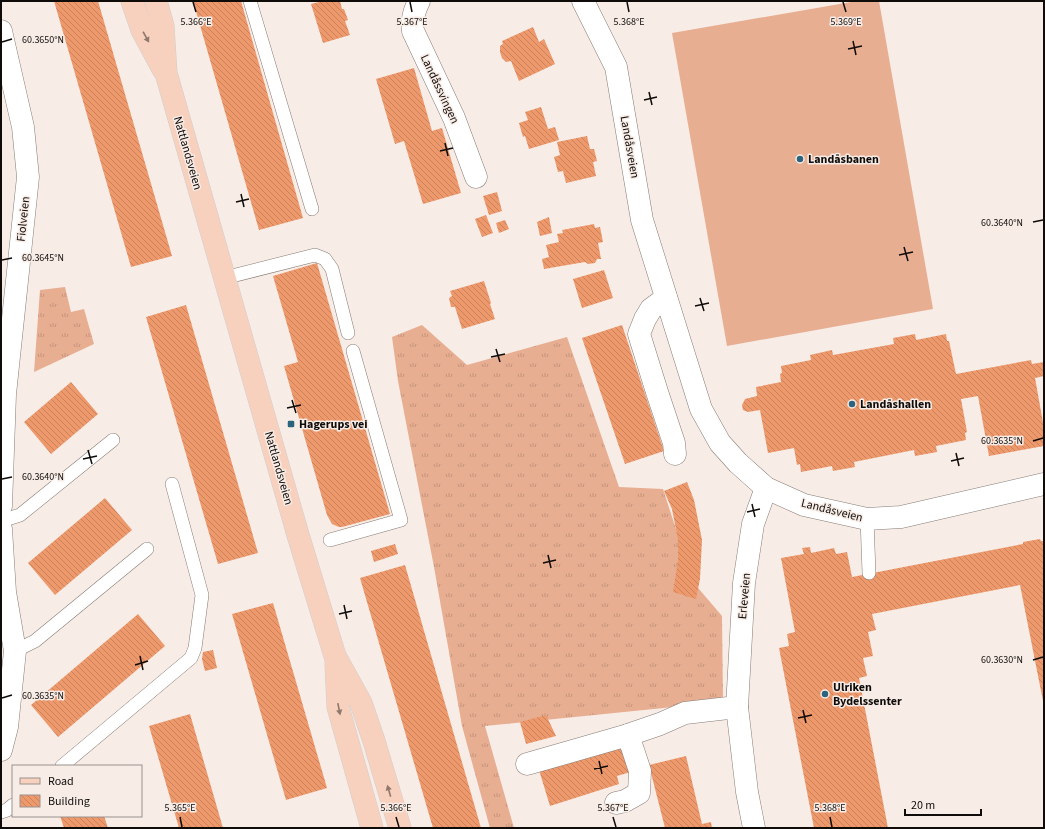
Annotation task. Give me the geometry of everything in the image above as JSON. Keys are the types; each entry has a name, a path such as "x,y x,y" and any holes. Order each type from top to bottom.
{"main road":[{"name":"Nattlandsveien","path":"132,1 142,30 166,73"},
{"name":"Nattlandsveien","path":"156,1 163,26 166,73 298,535 335,656 361,703 400,828"},
{"name":"Nattlandsveien","path":"335,656 338,707 372,828"}],"street":[{"name":"Landåssvingen","path":"420,1 414,11 412,24 413,31 454,118 476,177"},
{"name":"Landåsveien","path":"583,1 616,67 642,220 701,409 720,443 738,463 766,488 804,505 867,519 901,517 1044,484"},
{"name":"Fiolveien","path":"1,31 23,127 28,177 5,394 1,506"},
{"path":"666,298 651,309 639,334 654,385 674,443 675,454"},
{"name":"Erleveien","path":"754,828 747,792 737,707 744,583 752,524 766,488"},
{"path":"1,529 5,592 15,651 6,726 1,750"},
{"path":"526,764 628,735 660,724 685,713 737,707"},
{"path":"616,803 625,801 639,793 640,771 628,735"}],"lane":[{"path":"250,1 312,209"},
{"path":"224,278 315,255 325,259 332,269 348,333"},
{"path":"330,540 400,520 353,351"},
{"path":"1,521 20,515 113,440"},
{"path":"63,765 191,658 195,648 202,595 172,484"},
{"path":"867,519 869,573"},
{"path":"15,651 35,641 147,548"},
{"path":"1,812 12,806"}],"green space":[{"name":"Landåsbanen","path":"857,1 879,1 933,309 727,346 672,33"},
{"path":"65,287 71,312 84,309 94,344 34,372 40,290"},
{"path":"422,325 467,365 567,337 619,487 663,489 693,582 722,616 723,702 485,726 514,828 490,828 462,726 434,567 398,381 392,337"}],"building":[{"path":"54,1 98,1 172,256 131,267"},
{"path":"193,1 241,1 303,218 259,230"},
{"path":"323,1 340,1 342,9 344,9 348,20 345,21 350,35 323,43 311,4"},
{"path":"533,27 539,42 544,39 555,64 519,81 511,61 506,62 502,58 500,46 503,44 502,41"},
{"path":"414,68 432,131 442,128 461,193 423,204 404,141 395,144 376,79"},
{"path":"541,107 548,129 555,127 559,140 529,149 525,136 523,137 519,123 528,120 525,112"},
{"path":"587,136 590,149 594,149 597,161 593,162 596,176 566,183 563,171 558,172 554,157 560,155 557,142"},
{"path":"497,192 502,211 489,215 483,196"},
{"path":"486,215 493,233 482,237 475,219"},
{"path":"549,217 552,233 540,236 537,222"},
{"path":"505,220 509,229 499,233 496,223"},
{"path":"594,224 595,228 600,227 603,242 598,243 601,259 597,259 595,263 588,264 585,262 544,269 542,259 549,257 546,245 559,242 557,234 563,233 562,230"},
{"path":"317,263 390,514 342,527 332,524 327,515 284,366 298,362 273,276"},
{"path":"604,270 613,298 582,308 573,279"},
{"path":"484,281 495,319 462,329 455,307 451,307 449,298 452,296 450,291"},
{"path":"186,305 258,553 218,564 146,317"},
{"path":"622,325 664,451 625,464 582,338"},
{"name":"Landåshallen","path":"915,334 916,340 946,334 947,341 949,341 956,374 1031,360 1032,364 1044,362 1044,376 1035,378 1044,428 1044,446 989,456 978,396 961,399 967,432 965,433 966,440 936,446 937,452 915,456 914,450 854,462 855,467 833,471 832,466 801,472 800,464 797,465 794,448 768,453 760,410 748,412 743,410 742,405 745,399 757,396 756,387 781,382 781,366 811,360 810,355 832,350 833,355 894,344 893,338"},
{"path":"71,382 98,414 51,454 24,422"},
{"path":"687,482 694,500 702,540 700,579 696,599 673,592 678,560 678,540 672,509 664,491"},
{"path":"105,498 132,530 55,595 28,563"},
{"name":"Ulriken Bydelssenter","path":"1040,539 1041,541 1044,541 1044,706 1020,585 872,614 876,630 868,632 873,656 863,658 867,676 859,678 888,828 814,828 779,648 789,646 787,634 795,632 781,558 804,554 802,548 810,547 811,553 834,548 836,554 847,552 852,577 1023,544 1023,542"},
{"path":"395,544 398,554 374,562 371,551"},
{"path":"405,565 481,828 433,828 360,578"},
{"path":"273,603 327,788 286,800 232,614"},
{"path":"138,614 165,646 58,737 31,705"},
{"path":"213,650 217,668 205,671 202,659 203,652"},
{"path":"190,714 223,828 179,828 149,726"},
{"path":"546,715 556,736 526,744 520,722"},
{"path":"627,747 634,771 617,776 619,784 550,806 539,770"},
{"path":"686,756 702,824 711,822 712,828 665,828 649,765"},
{"path":"60,817 104,817 108,828 64,828"}],"place":[{"name":"Landåsbanen","path":"800,159"},
{"name":"Landåshallen","path":"852,404"},
{"name":"Hagerups vei","path":"291,424"},
{"name":"Ulriken Bydelssenter","path":"825,694"}]}
